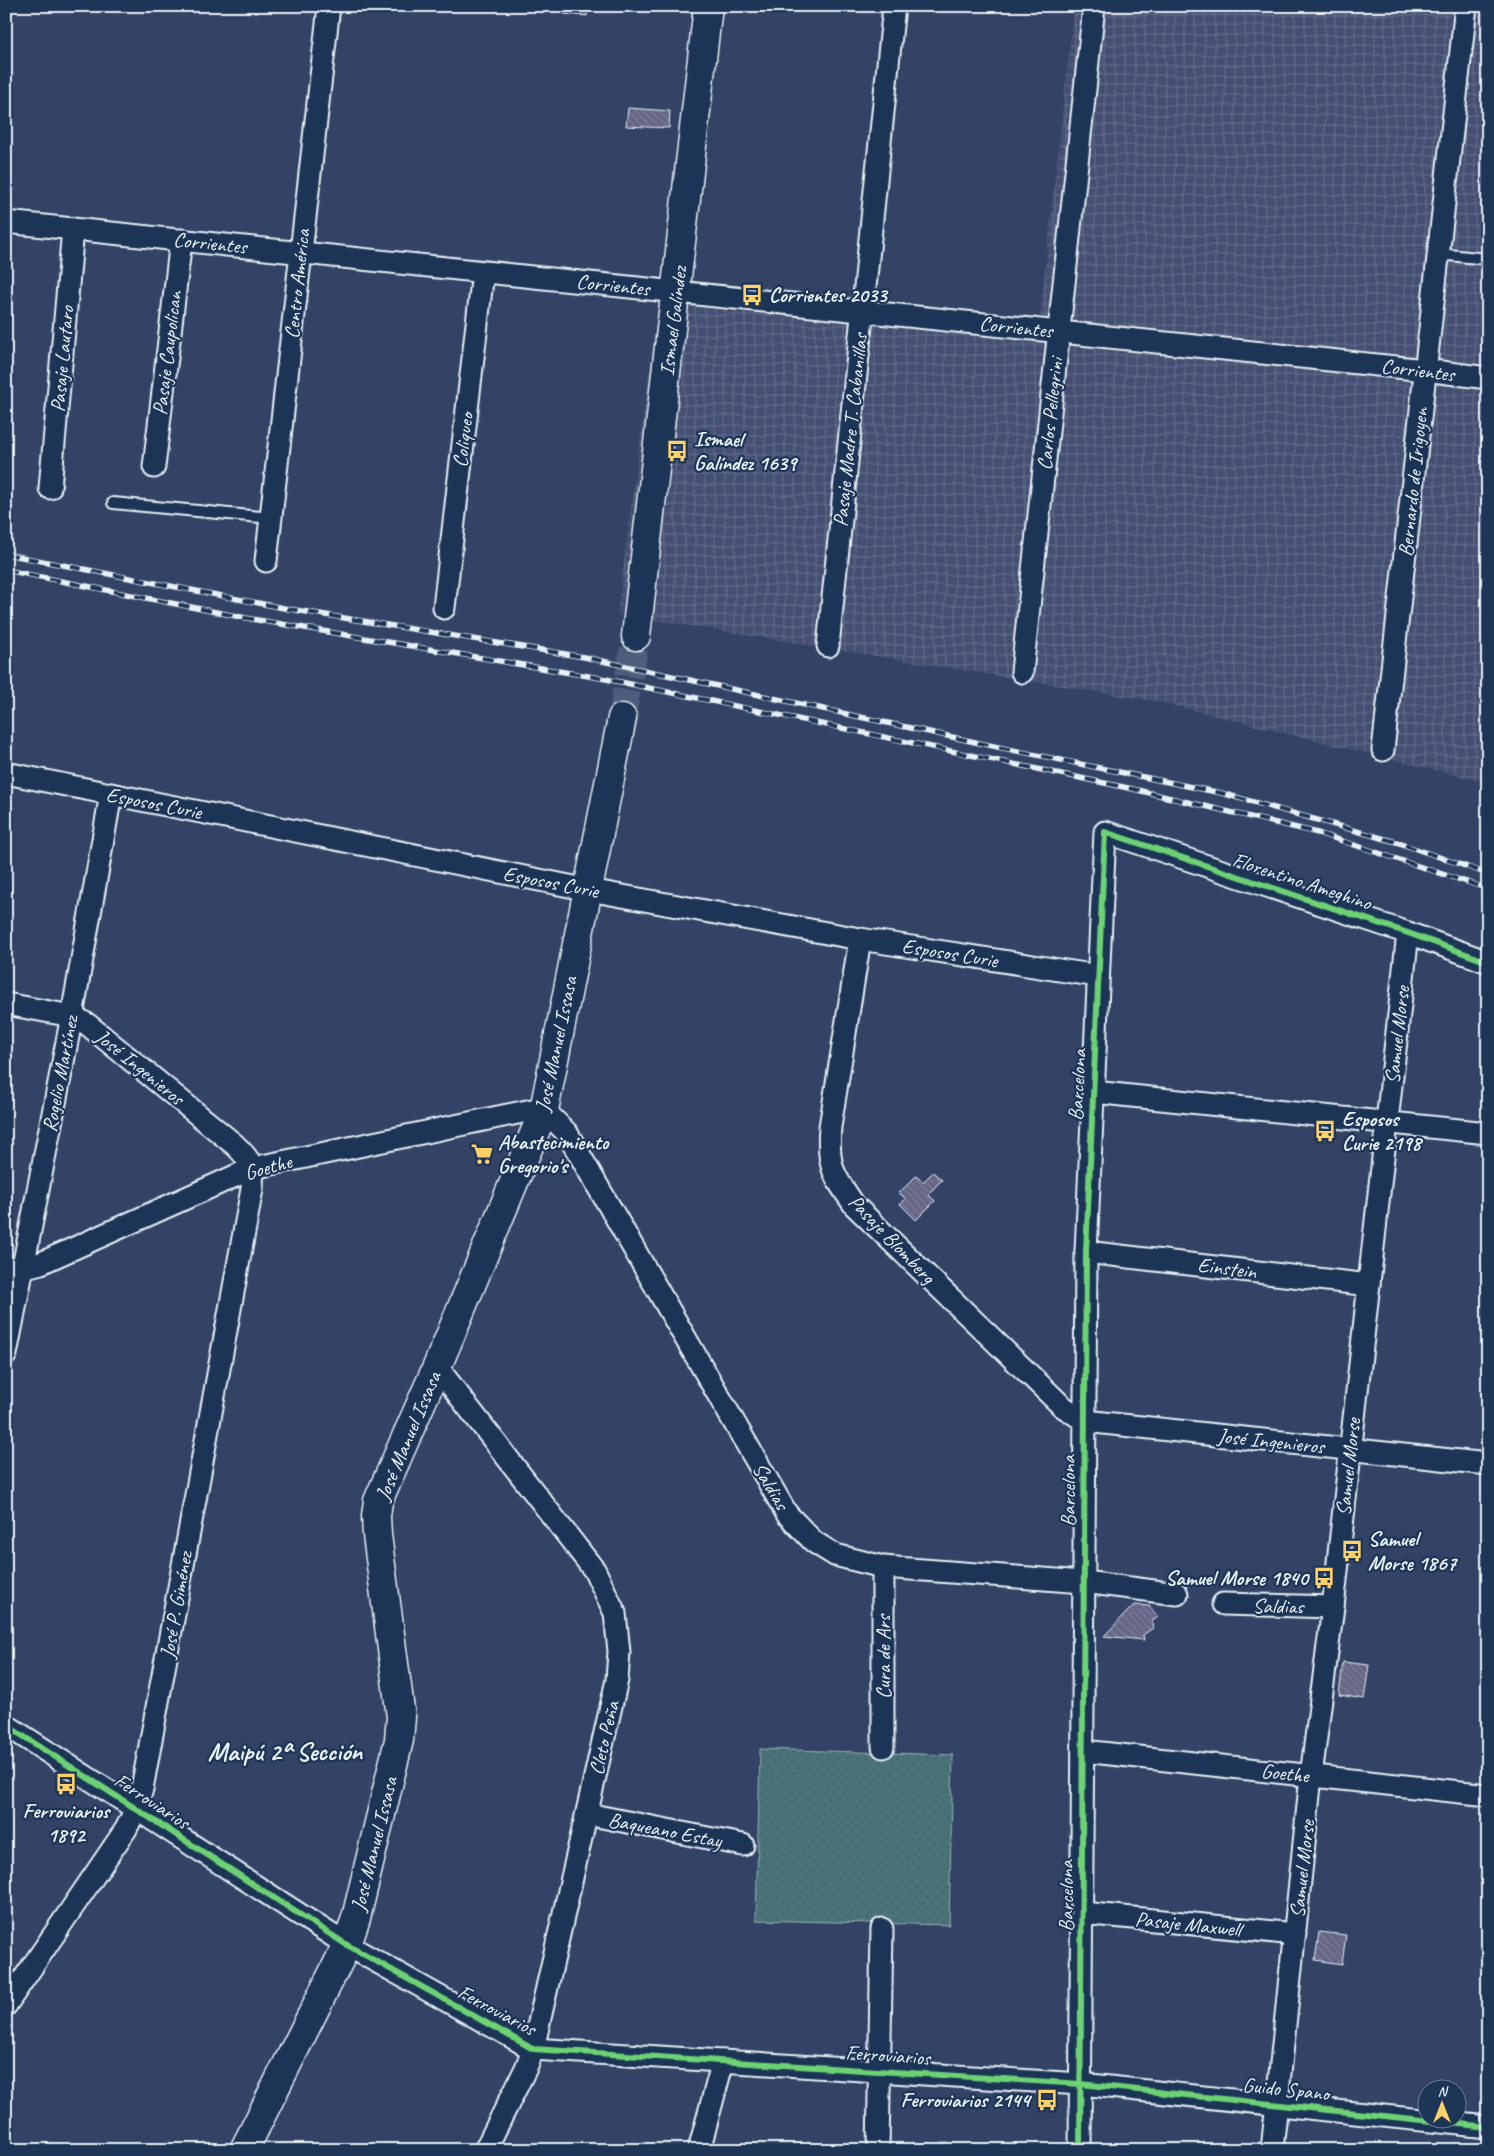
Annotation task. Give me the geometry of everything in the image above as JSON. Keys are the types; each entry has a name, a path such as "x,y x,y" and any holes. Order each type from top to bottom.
{"main road":[{"name":"Ismael Galíndez","path":"636,636 708,6"},
{"name":"José Manuel Issasa","path":"244,2150 347,1946 356,1918 399,1740 402,1717 377,1535 376,1516 378,1500 437,1367 544,1110 622,718"}],"street":[{"name":"Centro América","path":"266,561 328,6"},
{"name":"Pasaje Madre T. Cabanillas","path":"828,646 894,6"},
{"name":"Carlos Pellegrini","path":"1022,672 1094,6"},
{"name":"Bernardo de Irigoyen","path":"1383,750 1466,6"},
{"name":"Corrientes","path":"6,222 1488,378"},
{"name":"Pasaje Lautaro","path":"50,488 73,229"},
{"name":"Pasaje Caupolican","path":"154,467 180,240"},
{"name":"Coliqueo","path":"444,608 483,272"},
{"name":"Esposos Curie","path":"6,773 589,890 860,940 1098,976"},
{"name":"Rogelio Martínez","path":"6,1354 14,1268 72,1016 111,794"},
{"name":"Florentino Ameghino","path":"1105,832 1408,933 1488,962"},
{"name":"Barcelona","path":"1080,2150 1086,1252 1105,832"},
{"name":"Samuel Morse","path":"1272,2150 1311,1776 1334,1607 1408,933"},
{"name":"Pasaje Blomberg","path":"860,940 830,1127 828,1147 830,1165 841,1186 855,1206 1062,1406 1085,1421"},
{"name":"José Ingenieros","path":"6,1004 72,1016 99,1033 235,1145 248,1158 253,1168"},
{"path":"1093,1092 1488,1133"},
{"name":"Goethe","path":"14,1268 41,1263 253,1168 532,1110 544,1110"},
{"name":"Saldias","path":"544,1110 566,1133 787,1514 814,1542 835,1555 883,1568 1084,1582 1177,1594"},
{"name":"José P. Giménez","path":"6,2005 126,1829 142,1788 248,1209 253,1168"},
{"name":"Einstein","path":"1086,1252 1369,1285"},
{"name":"Cleto Peña","path":"437,1367 595,1571 615,1613 620,1652 617,1680 533,2049 526,2068 485,2150"},
{"name":"José Ingenieros","path":"1085,1421 1488,1464"},
{"name":"Cura de Ars","path":"883,1568 884,1747"},
{"name":"Saldias","path":"1223,1604 1334,1607"},
{"name":"Ferroviarios","path":"6,1725 347,1946 533,2049 1080,2084"},
{"name":"Goethe","path":"1083,1750 1488,1796"},
{"name":"Baqueano Estay","path":"587,1814 743,1845"},
{"name":"Pasaje Maxwell","path":"1082,1913 1295,1934"},
{"path":"878,2150 882,1929"},
{"path":"699,2150 723,2061"},
{"name":"Guido Spano","path":"1080,2084 1488,2127"}],"lane":[{"path":"1438,254 1488,260"},
{"path":"113,503 271,518"}],"shaded area":[{"path":"1074,6 1488,6 1488,783 1160,702 617,614 662,277 1040,317"}],"green space":[{"path":"760,1749 953,1755 949,1925 756,1920"}],"building":[{"path":"565,6 588,6 587,16 564,14"},
{"path":"628,108 670,111 669,128 626,126"},
{"path":"933,1172 942,1180 928,1194 935,1201 916,1220 900,1204 906,1199 899,1193 916,1176 923,1182"},
{"path":"1134,1605 1149,1606 1158,1617 1152,1621 1153,1628 1143,1635 1144,1640 1104,1636"},
{"path":"1343,1662 1369,1665 1364,1699 1339,1695"},
{"path":"1319,1932 1346,1935 1342,1964 1315,1960"}],"tunnel":[{"path":"622,718 636,636"}],"railway":[{"path":"6,554 289,609 584,657 998,747 1221,793 1396,842 1488,874"},
{"path":"6,570 246,618 606,679 1133,789 1318,833 1488,889"}],"cycle path":[{"path":"1080,2150 1086,1252 1105,832 1408,933 1488,962"},
{"path":"6,1725 347,1945 533,2049 1081,2084 1488,2127"}],"place":[{"name":"Corrientes 2033","path":"752,295"},
{"name":"Ismael Galíndez 1639","path":"677,451"},
{"name":"Esposos Curie 2198","path":"1325,1131"},
{"name":"Abastecimiento Gregorio's","path":"482,1154"},
{"name":"Samuel Morse 1867","path":"1352,1551"},
{"name":"Samuel Morse 1840","path":"1324,1578"},
{"name":"Ferroviarios 1892","path":"66,1784"},
{"name":"Ferroviarios 2144","path":"1047,2100"}],"district":[{"name":"Maipú 2ª Sección","path":"285,1751"}]}
